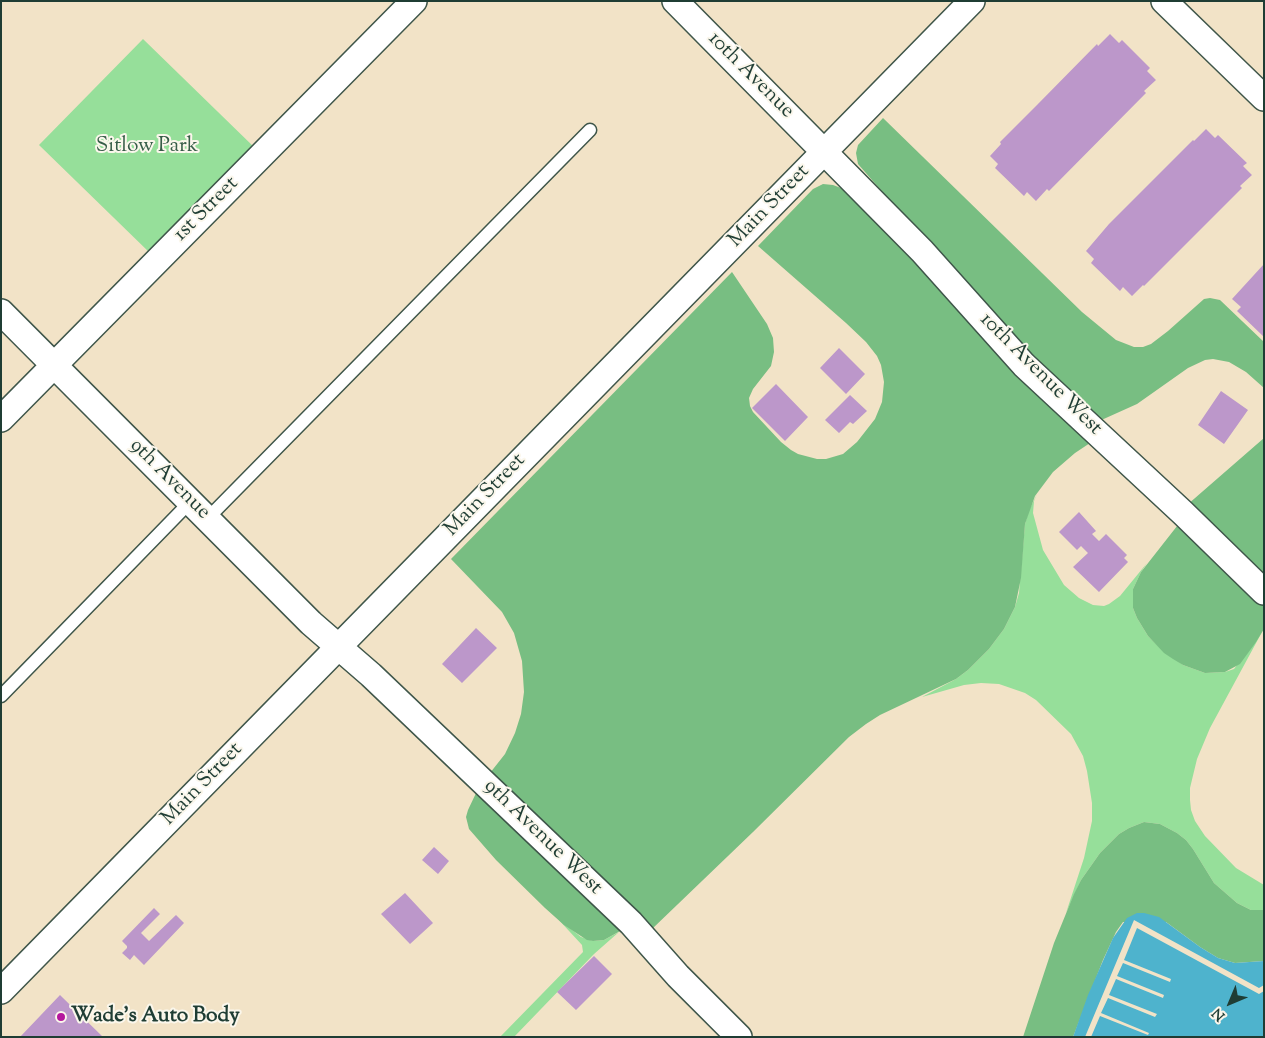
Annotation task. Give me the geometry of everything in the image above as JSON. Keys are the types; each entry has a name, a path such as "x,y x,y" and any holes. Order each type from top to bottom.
{"street":[{"name":"1st Street","path":"1,419 414,1"},
{"name":"10th Avenue","path":"675,1 825,151"},
{"name":"Main Street","path":"1,991 972,1"},
{"path":"1164,1 1264,98"},
{"name":"10th Avenue West","path":"825,151 943,273 1024,366 1188,517 1264,592"},
{"name":"9th Avenue","path":"1,312 311,623 339,647"},
{"name":"9th Avenue West","path":"339,647 371,675 631,924 678,976 738,1037"}],"lane":[{"path":"1,696 199,510 590,130"}],"green space":[{"name":"Sitlow Park","path":"143,39 255,148 151,254 39,145"},
{"path":"883,118 1082,312 1116,340 1134,347 1143,347 1151,344 1204,299 1220,300 1264,342 1264,388 1246,372 1229,362 1213,359 1205,360 1188,368 1137,404 1097,422 1022,352 858,164 856,153 858,145"},
{"path":"823,184 841,188 939,282 1093,441 1075,453 1053,472 1035,496 1025,524 1021,578 1015,607 1004,629 989,649 956,679 880,715 849,737 652,929 490,773 505,754 521,714 524,692 522,661 514,633 502,612 451,559 732,272 767,324 773,338 774,352 771,366 753,389 749,398 753,412 781,442 798,454 817,459 826,459 843,454 857,442 875,419 882,402 884,382 881,365 877,356 866,342 846,323 758,246 813,189"},
{"path":"1264,438 1264,580 1187,505"},
{"path":"1037,494 1033,513 1043,550 1064,585 1079,598 1093,605 1104,606 1109,604 1120,596 1147,563 1133,589 1133,608 1148,636 1183,665 1205,673 1225,672 1234,669 1262,632 1210,728 1197,759 1190,788 1190,800 1195,821 1205,836 1236,868 1264,885 1264,910 1251,910 1237,903 1214,883 1193,849 1177,833 1160,824 1144,822 1119,834 1100,853 1081,880 1066,913 1084,858 1092,821 1092,803 1087,771 1083,756 1071,734 1036,700 1025,693 999,684 981,683 964,685 922,697 956,679 968,670 989,649 1004,629 1015,607 1019,593 1025,524 1029,510"},
{"path":"1181,521 1264,604 1264,629 1240,664 1225,672 1205,673 1183,665 1164,653 1148,636 1133,608 1133,589 1141,572"},
{"path":"477,791 622,930 604,940 587,940 564,925 545,908 496,860 469,829 466,817"},
{"path":"1144,822 1160,824 1177,833 1193,849 1214,883 1237,903 1251,910 1264,910 1264,961 1235,963 1218,958 1166,922 1123,922 1116,932 1103,960 1073,1037 1023,1037 1054,943 1081,880 1100,853 1119,834"},
{"path":"557,918 581,937 593,941 604,940 619,932 594,954 514,1037 500,1037 583,952 582,945"}],"water":[{"path":"1137,913 1159,917 1218,958 1235,963 1264,961 1264,1037 1073,1037 1088,995 1113,938 1127,918"}],"pier":[{"path":"1134,920 1259,988 1264,985 1264,991 1259,994 1137,928 1124,960 1171,979 1170,982 1123,963 1117,976 1164,995 1163,998 1116,979 1109,995 1157,1014 1155,1017 1108,998 1101,1013 1149,1033 1148,1035 1100,1016 1091,1037 1085,1037"}],"building":[{"path":"1110,34 1119,43 1122,40 1150,68 1147,71 1156,80 1144,91 1146,93 1049,191 1047,189 1036,201 1027,192 1024,196 995,168 998,164 990,156 1001,144 1000,142 1097,44 1098,46"},
{"path":"1206,129 1215,138 1218,135 1247,163 1243,166 1252,175 1240,186 1242,188 1144,286 1132,296 1123,287 1120,291 1091,263 1094,259 1086,251 1109,224"},
{"path":"1264,264 1264,337 1237,311 1241,307 1232,299"},
{"path":"839,348 865,374 846,394 820,368"},
{"path":"776,384 808,417 785,441 752,408"},
{"path":"1221,391 1248,410 1224,444 1198,425"},
{"path":"850,395 867,411 853,424 850,422 839,433 825,420"},
{"path":"1079,512 1096,531 1092,534 1099,541 1106,534 1127,555 1124,558 1128,562 1099,592 1073,567 1088,553 1081,546 1077,550 1059,532"},
{"path":"476,628 497,648 462,683 442,664"},
{"path":"434,847 449,861 438,874 422,860"},
{"path":"405,893 433,923 410,944 381,914"},
{"path":"154,908 160,914 141,933 149,941 176,915 184,923 144,965 134,955 130,960 122,953 127,946 122,941"},
{"path":"594,956 612,974 576,1010 557,992"},
{"name":"Wade's Auto Body","path":"60,995 62,997 103,1037 20,1037"}],"place":[{"name":"Wade's Auto Body","path":"61,1017"}]}
